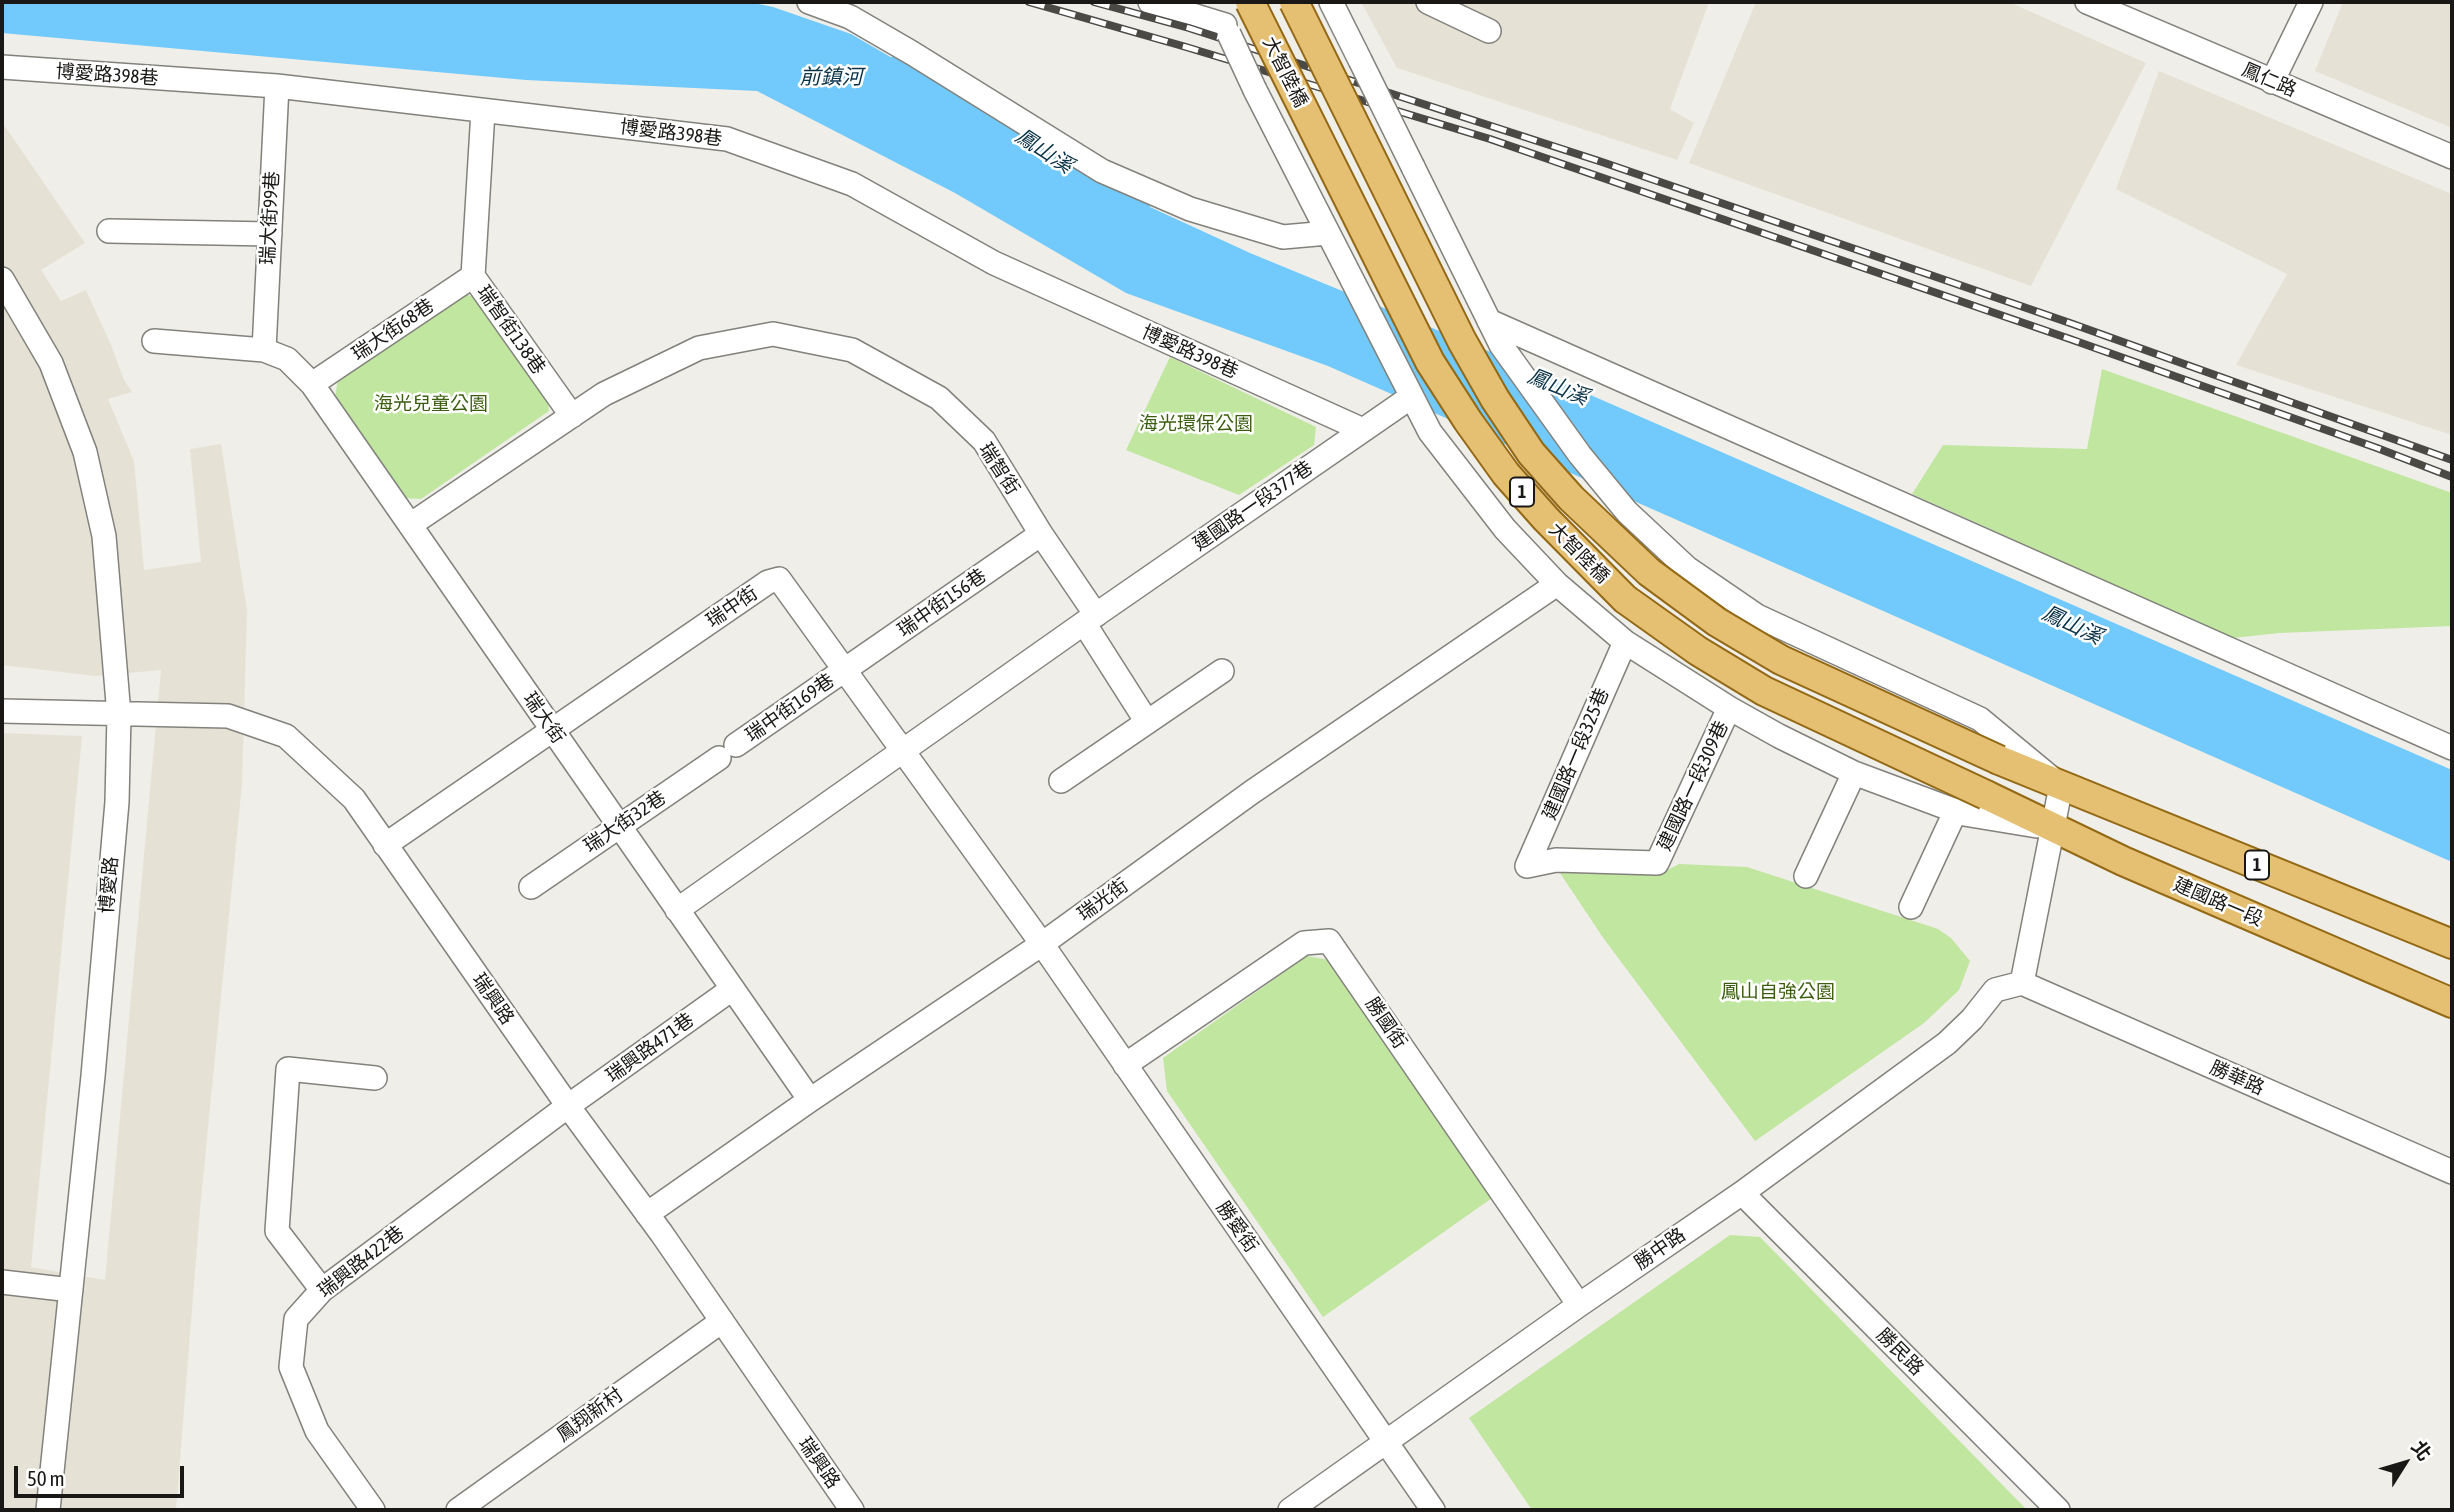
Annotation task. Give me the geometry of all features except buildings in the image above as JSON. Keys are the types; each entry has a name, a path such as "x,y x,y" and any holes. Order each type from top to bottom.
{"main road":[{"name":"大智陸橋","path":"1250,2 1430,362 1506,474 1546,519 1625,599 1698,651 1764,691 1986,795"},
{"name":"大智陸橋","path":"1294,2 1468,353 1495,400 1531,453 1571,498 1649,572 1717,622 1781,660 2061,786"},
{"name":"1","path":"2061,786 2452,944"},
{"name":"建國路一段","path":"1986,795 2123,861 2452,1003"}],"street":[{"path":"809,2 850,17 912,52 1102,171 1190,208 1283,237 1328,233"},
{"path":"1150,2 1227,30"},
{"path":"1212,2 1430,432 1496,518 1557,584 1625,642 1729,709 1854,773 1964,814 2054,828"},
{"path":"1331,2 1501,345 1580,454 1627,512 1687,568 1757,616 1980,719 2061,786 2022,983"},
{"path":"1428,2 1489,31"},
{"name":"鳳仁路","path":"2087,2 2452,158"},
{"path":"2272,82 2311,2"},
{"name":"博愛路398巷","path":"2,67 277,86 727,139 852,184 994,262 1363,430"},
{"name":"瑞大街99巷","path":"264,350 277,86"},
{"name":"瑞智街138巷","path":"482,111 473,276 572,416"},
{"path":"109,232 270,234"},
{"name":"瑞大街68巷","path":"312,384 473,276"},
{"name":"博愛路","path":"2,279 51,363 85,452 104,536 119,715 116,814 93,1076 48,1510"},
{"path":"1489,321 2452,748"},
{"name":"瑞智街","path":"410,525 604,394 699,348 773,334 852,351 939,398 984,441 1041,534 1147,722"},
{"path":"154,341 264,350"},
{"name":"瑞大街","path":"264,350 287,359 312,384 810,1100"},
{"name":"建國路一段377巷","path":"1090,619 1363,430 1407,390"},
{"name":"瑞中街156巷","path":"844,671 1041,534"},
{"name":"瑞中街","path":"385,845 768,582 779,579 1042,944"},
{"name":"瑞光街","path":"647,1214 810,1100 1042,944 1252,792 1557,584"},
{"path":"677,910 1090,619"},
{"name":"建國路一段325巷","path":"1625,642 1527,866 1556,860 1657,863"},
{"name":"瑞中街169巷","path":"728,751 844,671"},
{"path":"1060,781 1222,671"},
{"name":"建國路一段309巷","path":"1657,863 1729,709"},
{"name":"瑞興路","path":"2,711 229,716 286,736 354,799 852,1510"},
{"name":"瑞大街32巷","path":"531,887 728,751"},
{"path":"1806,876 1854,773"},
{"path":"1910,907 1956,810"},
{"name":"勝國街","path":"1125,1065 1304,943 1329,941 1579,1305"},
{"name":"勝愛街","path":"1042,944 1433,1510"},
{"name":"勝華路","path":"2022,983 2452,1172"},
{"name":"勝中路","path":"1290,1510 1742,1193 1947,1043 1972,1019 1995,990 2022,983"},
{"name":"瑞興路471巷","path":"568,1106 732,989"},
{"path":"322,1290 277,1231 288,1069 375,1078"},
{"name":"瑞興路422巷","path":"373,1510 317,1431 291,1367 296,1319 322,1290 568,1106"},
{"name":"勝民路","path":"1742,1193 2057,1510"},
{"path":"2,1282 71,1290"},
{"name":"鳳翔新村","path":"458,1510 722,1321"}],"shaded area":[{"path":"1361,2 1709,2 1670,109 1694,123 1677,160 1397,68"},
{"path":"1756,2 2009,2 2146,63 2031,286 1689,163"},
{"path":"2343,2 2452,2 2452,128 2315,71"},
{"path":"2159,71 2452,194 2452,435 2236,365 2287,274 2116,189"},
{"path":"2,122 85,243 41,270 61,301 86,290 124,380 132,392 108,399 134,461 144,570 201,562 190,449 221,444 247,610 242,784 200,1209 176,1510 2,1510 2,733 82,736 31,1267 105,1280 161,670 95,676 2,665"}],"green space":[{"name":"海光兒童公園","path":"466,294 482,300 547,392 549,411 421,499 404,498 335,398 338,378"},
{"name":"海光環保公園","path":"1170,357 1316,427 1314,445 1239,495 1126,450"},
{"path":"2102,369 2452,493 2452,626 2279,633 2233,638 1912,494 1943,445 2087,449"},
{"name":"鳳山自強公園","path":"1679,864 1747,867 1938,929 1951,938 1970,961 1959,990 1924,1023 1755,1141 1604,939 1560,873 1658,875"},
{"path":"1307,956 1329,960 1492,1198 1323,1317 1167,1091 1163,1058"},
{"path":"1730,1235 1760,1237 2027,1510 1532,1510 1469,1418"}],"water":[{"name":"前鎮河","path":"2,2 749,2 773,7 851,34 949,91 1026,150 1250,253 1510,360 2452,770 2452,862 1328,366 1126,293 955,193 757,91 526,80 2,33"}],"waterway":[{"name":"鳳山溪","path":"905,72 974,105 1130,207"}],"railway":[{"path":"1029,2 1490,139 2070,339 2452,477"},
{"path":"1094,2 1189,28 1602,162 2070,323 2452,460"}]}
